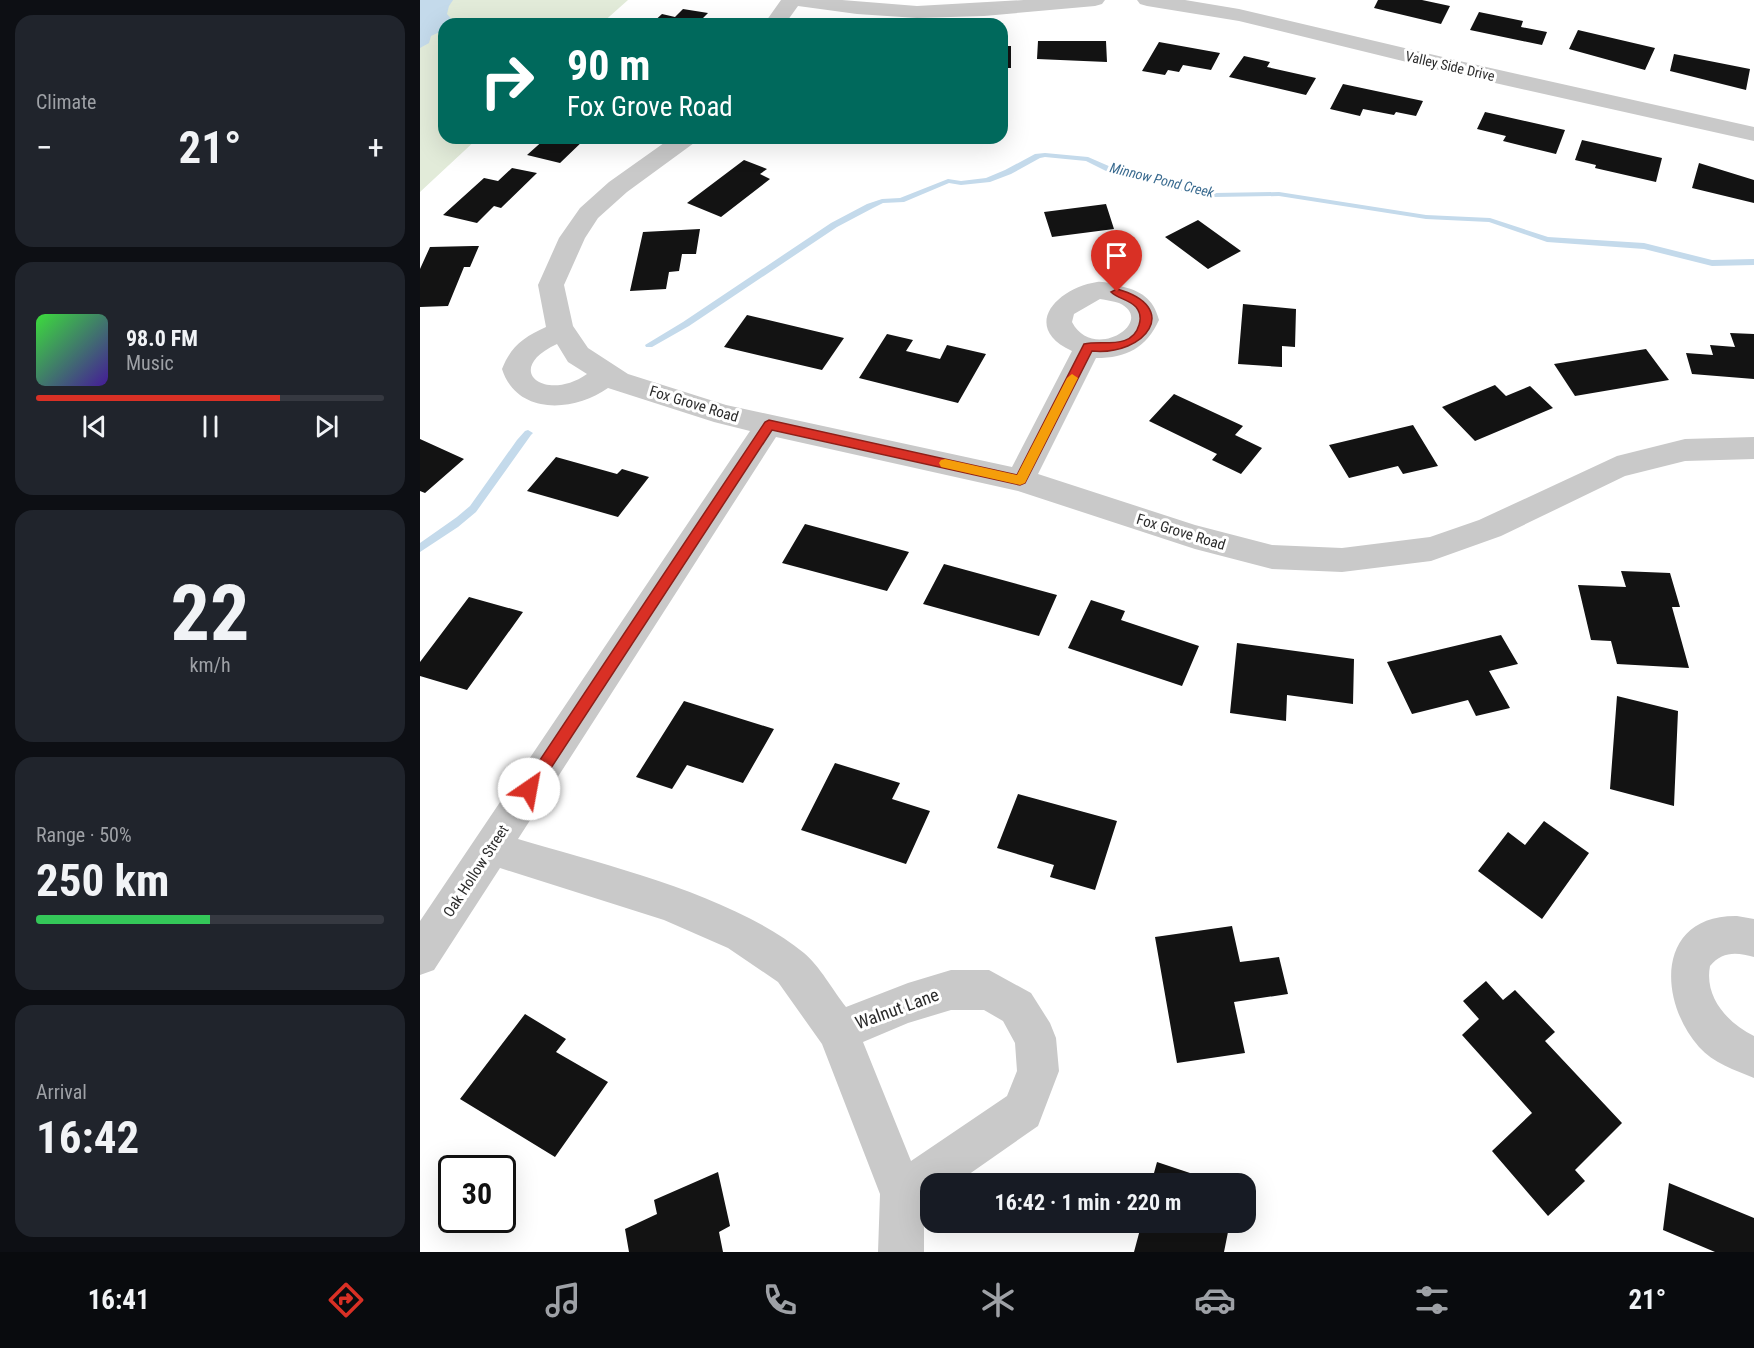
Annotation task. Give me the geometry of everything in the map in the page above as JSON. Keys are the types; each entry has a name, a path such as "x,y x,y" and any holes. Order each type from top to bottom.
{"street":[{"path":"778,18 792,0"},
{"path":"798,0 856,8 916,12 970,11 1095,0"},
{"name":"Valley Side Drive","path":"1147,0 1239,15 1452,67 1754,134"},
{"name":"Fox Grove Road","path":"678,144 618,187 589,213 572,238 551,285 561,332 578,355 618,381 724,415 1020,480 1195,537 1272,557 1342,560 1431,549 1490,528 1617,467 1685,450 1754,448"},
{"path":"561,332 543,337 528,348 518,360 515,373 520,384 540,394 568,394 587,388 607,374"},
{"path":"1020,480 1088,347"},
{"name":"Oak Hollow Street","path":"420,956 769,425"},
{"name":"Walnut Lane","path":"492,848 669,903 742,935 792,968 838,1031 902,1194 901,1252"},
{"path":"1754,938 1743,934 1719,936 1701,946 1690,964 1689,986 1698,1012 1716,1035 1740,1052 1754,1057"},
{"name":"Walnut Lane","path":"838,1031 908,1003 951,990 989,990 1017,1007 1035,1038 1038,1071 1023,1111 902,1194"}],"green space":[{"path":"420,0 628,0 608,18 438,18 438,144 472,144 420,192"}],"water":[{"path":"420,0 453,0 447,14 450,18 438,18 438,33 431,36 429,43 420,48"}],"building":[{"path":"1378,0 1422,0 1450,6 1441,24 1374,8"},
{"path":"683,9 708,13 703,18 658,18 662,14 675,17"},
{"path":"1479,12 1523,21 1521,27 1547,32 1542,45 1470,30"},
{"path":"1578,30 1655,48 1645,70 1569,49"},
{"path":"1038,41 1106,41 1107,62 1037,59"},
{"path":"1159,42 1220,53 1211,70 1183,65 1179,72 1168,70 1165,75 1142,71"},
{"path":"1008,46 1011,46 1011,68 1008,68"},
{"path":"1674,54 1750,69 1746,90 1670,71"},
{"path":"1244,56 1270,62 1267,67 1316,78 1306,95 1229,77"},
{"path":"1343,84 1423,101 1416,116 1396,112 1394,115 1363,109 1360,116 1330,109"},
{"path":"1485,112 1565,130 1556,154 1503,141 1506,136 1477,129"},
{"path":"1582,140 1662,158 1656,182 1595,168 1596,165 1575,160"},
{"path":"539,144 580,144 560,163 527,155"},
{"path":"744,160 767,169 760,174 770,179 721,217 687,203"},
{"path":"1699,163 1754,180 1754,203 1692,188"},
{"path":"512,168 537,173 501,208 494,206 477,223 443,215 484,178 498,181"},
{"path":"1106,204 1114,229 1052,237 1044,212"},
{"path":"1198,220 1241,251 1208,269 1165,237"},
{"path":"700,229 696,254 682,254 679,271 669,272 666,289 630,291 643,232"},
{"path":"479,246 470,267 464,267 448,306 420,307 420,269 430,247"},
{"path":"1243,304 1296,309 1295,347 1282,346 1282,367 1238,364"},
{"path":"747,315 844,338 822,370 724,347"},
{"path":"1730,333 1754,334 1754,379 1692,374 1686,353 1713,355 1710,345 1735,347"},
{"path":"887,334 913,340 906,351 940,359 947,345 986,354 958,403 859,378"},
{"path":"1646,349 1669,380 1575,396 1554,364"},
{"path":"1495,385 1506,396 1530,386 1553,408 1475,441 1442,407"},
{"path":"1174,394 1243,426 1235,435 1262,448 1241,474 1212,460 1217,454 1149,421"},
{"path":"1413,425 1438,466 1403,474 1398,466 1349,478 1329,445"},
{"path":"420,439 464,459 425,493 420,491"},
{"path":"556,457 617,474 622,469 649,477 618,517 527,491"},
{"path":"805,524 909,552 887,591 782,563"},
{"path":"944,564 1057,595 1039,636 923,604"},
{"path":"1621,571 1670,573 1680,607 1672,607 1689,668 1617,664 1611,641 1591,640 1578,585 1626,587"},
{"path":"469,597 523,612 467,690 420,676 420,662"},
{"path":"1091,600 1125,611 1121,620 1199,646 1182,686 1068,648"},
{"path":"1501,635 1518,664 1489,671 1510,708 1476,716 1468,700 1412,714 1387,662"},
{"path":"1237,643 1354,659 1353,704 1287,695 1286,721 1230,713"},
{"path":"1617,696 1678,711 1674,806 1610,789"},
{"path":"684,701 774,729 743,783 687,765 672,789 636,777"},
{"path":"835,763 900,783 892,799 930,811 906,864 801,830"},
{"path":"1018,794 1117,821 1095,890 1050,877 1054,865 997,848"},
{"path":"1544,821 1589,853 1542,919 1478,871 1508,832 1525,845"},
{"path":"1232,926 1240,962 1279,957 1288,994 1234,1002 1245,1053 1177,1063 1155,937"},
{"path":"1486,981 1503,1000 1515,990 1555,1032 1545,1041 1622,1123 1575,1170 1585,1181 1548,1216 1492,1151 1532,1113 1462,1035 1479,1019 1463,1001"},
{"path":"525,1014 566,1039 556,1052 608,1082 555,1157 460,1099"},
{"path":"1157,1162 1190,1173 1154,1173"},
{"path":"718,1172 730,1226 719,1232 723,1252 629,1252 625,1229 657,1214 654,1200"},
{"path":"1669,1183 1754,1218 1754,1252 1715,1252 1663,1230"},
{"path":"1139,1233 1228,1233 1224,1252 1134,1252"}],"waterway":[{"name":"Minnow Pond Creek","path":"649,345 686,324 834,225 870,206 882,201 901,200 948,181 961,183 987,180 1038,156 1045,155 1088,159 1109,169 1165,179 1185,189 1214,195 1279,194 1426,217 1490,220 1547,239 1644,246 1712,263 1754,262"},
{"name":"Minnow Pond Creek","path":"420,548 473,509 528,433"}],"slow traffic":[{"path":"945,463 1020,480 1072,378"}],"route":[{"path":"529,789 769,425 1020,480 1088,347 1122,346 1136,338 1144,329 1146,317 1142,306 1117,292"}]}
